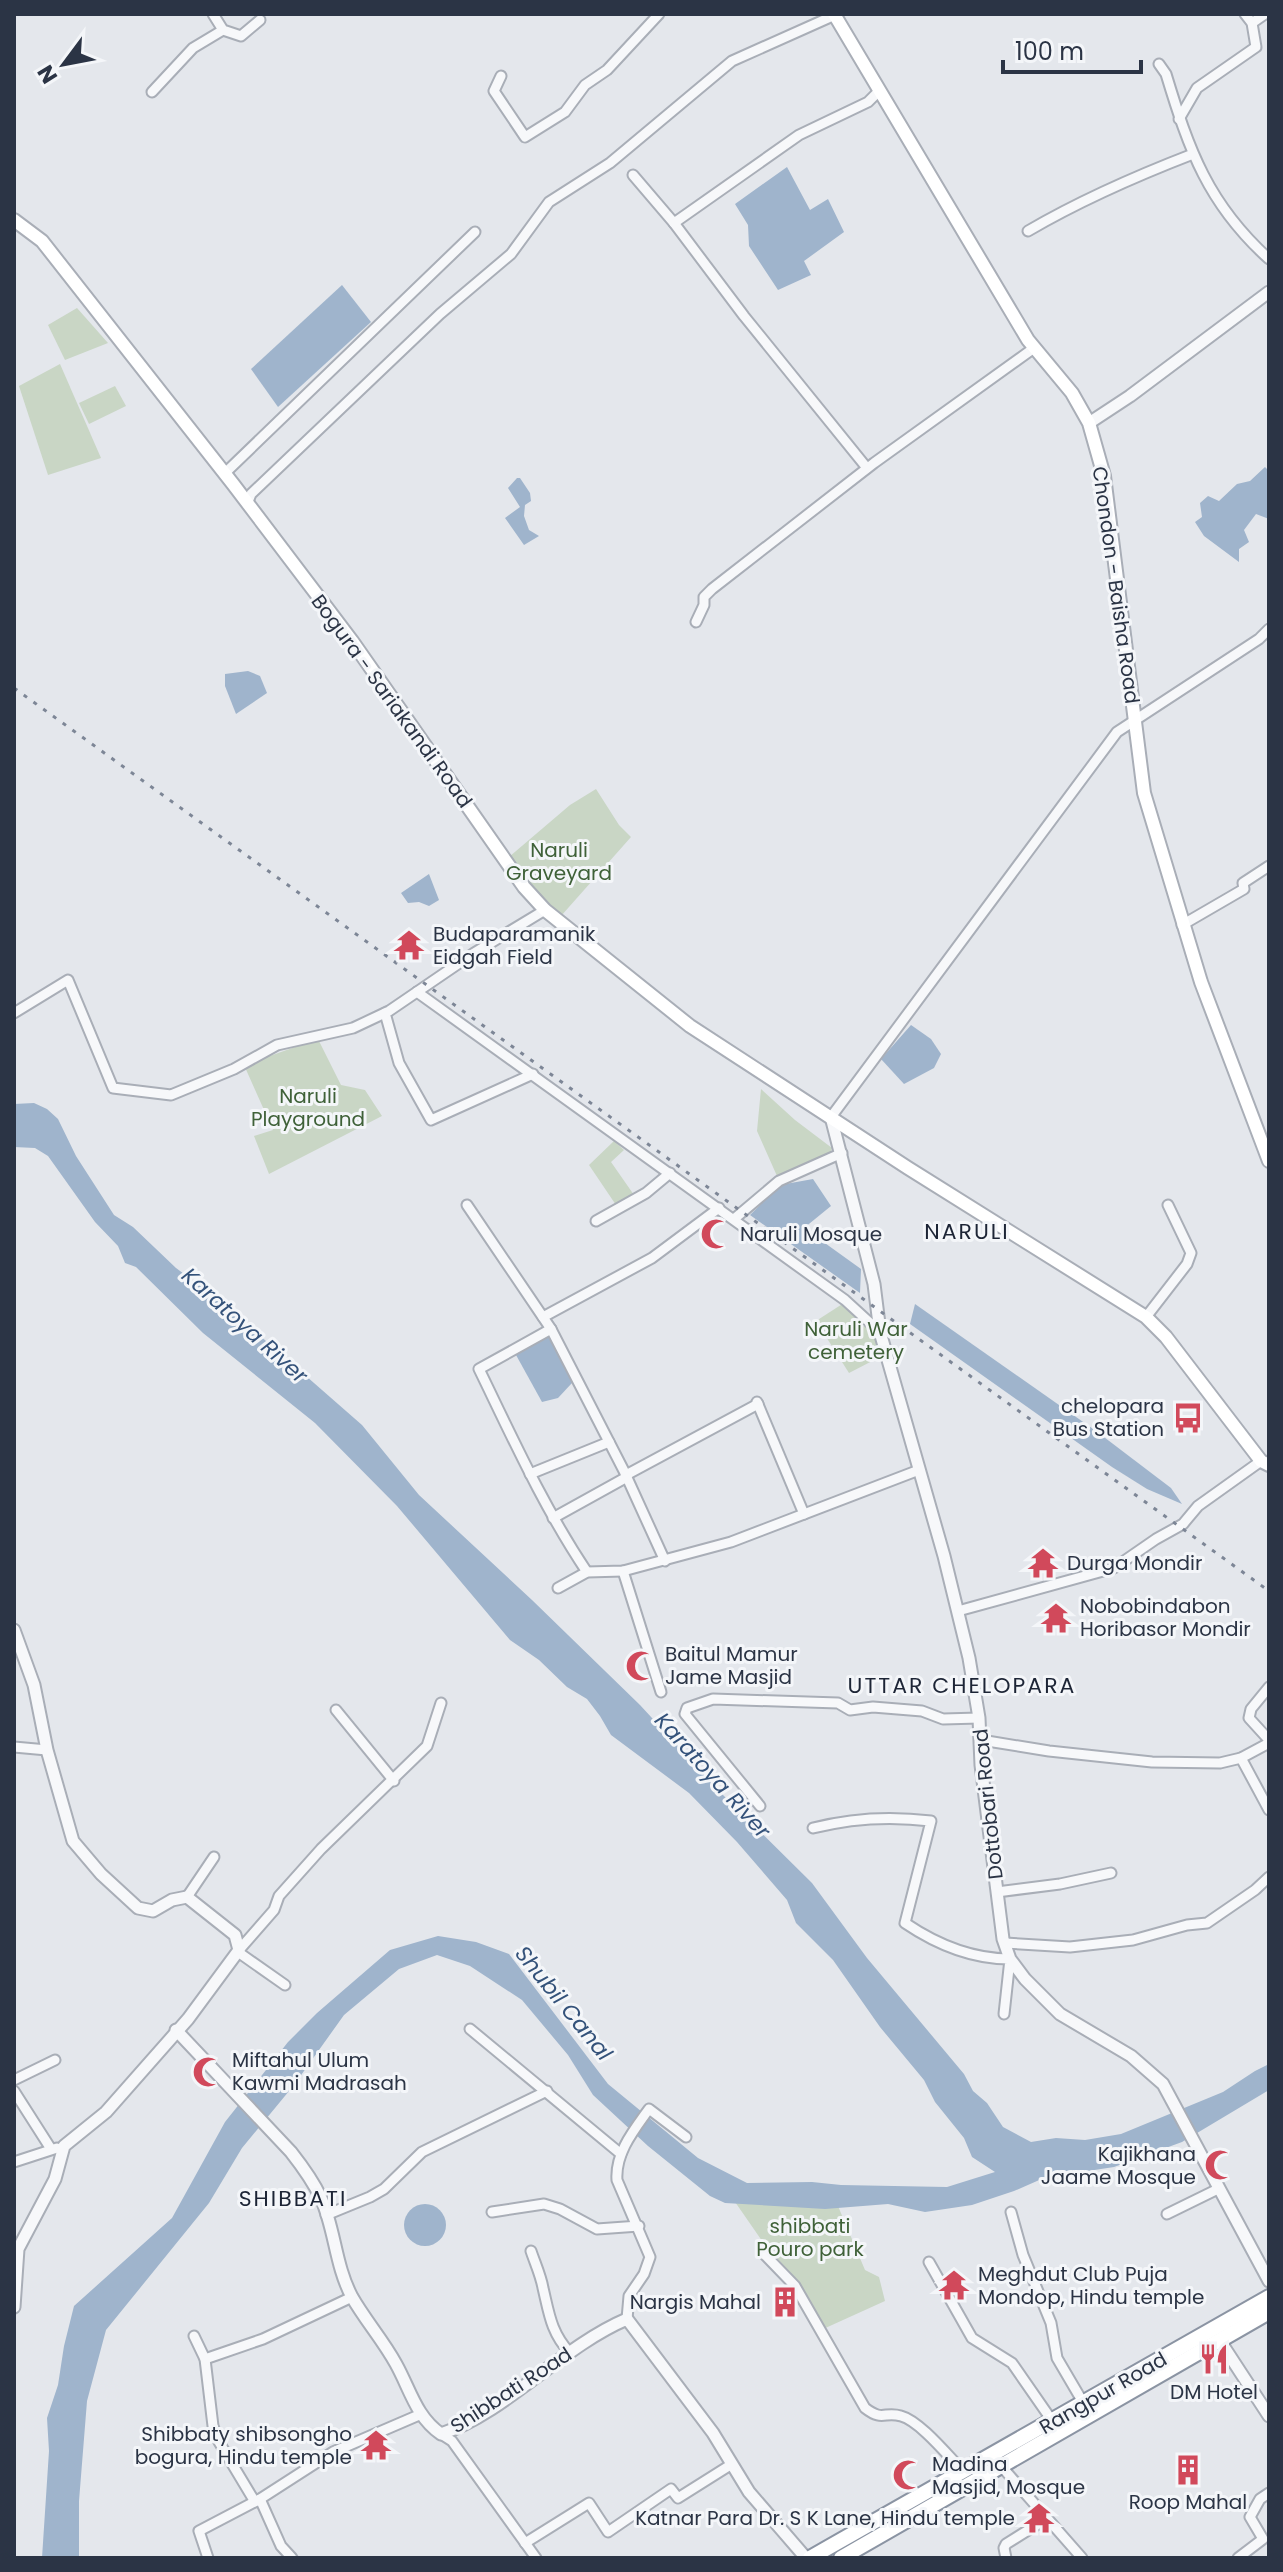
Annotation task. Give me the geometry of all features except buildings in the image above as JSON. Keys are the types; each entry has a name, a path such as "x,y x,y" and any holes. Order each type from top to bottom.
{"highway":[{"name":"Rangpur Road","path":"841,2558 1002,2467 1217,2336 1269,2297"},
{"name":"Rangpur Road","path":"808,2558 1084,2404 1269,2312"}],"main road":[{"name":"Chondon - Baisha Road","path":"834,14 1034,348 1072,393 1089,423 1104,476 1144,793 1182,925 1269,1161"},
{"name":"Bogura - Sariakandi Road","path":"14,220 42,241 224,474 352,641 524,887 545,910 690,1026 908,1168 1146,1317 1166,1337 1265,1463"}],"street":[{"path":"213,14 223,30 241,36 260,20"},
{"path":"501,76 494,91 525,137 565,112 585,85 607,70 659,14"},
{"path":"247,504 251,494 440,314 511,254 549,202 610,163 732,61 834,14"},
{"path":"1179,119 1197,88 1256,47 1249,18 1265,14"},
{"path":"152,92 193,48 223,30"},
{"path":"1159,64 1166,74 1179,119 1210,191 1234,224 1269,259"},
{"path":"674,223 799,135 868,102 879,91"},
{"path":"1028,231 1066,209 1193,154"},
{"path":"633,175 867,468"},
{"path":"224,474 475,232"},
{"path":"1089,423 1269,292"},
{"path":"696,622 704,605 704,597 712,589 867,468 1034,348"},
{"path":"831,1117 1117,732 1259,639 1269,629"},
{"path":"1182,925 1244,889 1243,883 1269,866"},
{"path":"14,1013 68,980 113,1088 171,1095 234,1069 277,1045 353,1028 385,1013 545,910"},
{"path":"417,992 845,1300 880,1332"},
{"path":"385,1013 399,1063 431,1120 533,1074"},
{"name":"Dottobari Road","path":"831,1117 874,1284 880,1332 958,1611 979,1718 981,1765 997,1892 1010,1959 1060,2014 1131,2056 1163,2084 1218,2189"},
{"path":"734,1219 779,1181 842,1153"},
{"path":"596,1221 646,1193 670,1173"},
{"path":"467,1205 551,1329 626,1476 665,1561"},
{"path":"1146,1317 1187,1264 1191,1253 1168,1205"},
{"path":"543,1317 652,1258 719,1208"},
{"path":"551,1329 479,1369 553,1518 587,1572"},
{"path":"553,1518 757,1403 804,1514"},
{"path":"530,1474 609,1442"},
{"path":"958,1611 1114,1568 1183,1524 1198,1506 1265,1463"},
{"path":"558,1588 587,1572 623,1571 731,1542 919,1470"},
{"path":"623,1571 661,1692"},
{"path":"14,1630 34,1685 47,1750 69,1831 85,1858 138,1908 153,1911 172,1900 187,1897 214,1857"},
{"path":"981,1740 1152,1762 1220,1763 1241,1758 1269,1741 1249,1718 1251,1709 1269,1687"},
{"path":"760,1806 685,1714 687,1708 713,1699 750,1699 838,1703 850,1710 873,1707 922,1711 943,1719 979,1718"},
{"path":"14,2162 64,2146 106,2112 221,1977 238,1951 274,1910 279,1896 289,1884 394,1781 431,1739 441,1703"},
{"path":"336,1710 394,1781"},
{"path":"14,1747 47,1750"},
{"path":"1241,1758 1269,1810"},
{"path":"813,1828 839,1821 900,1817 931,1821 905,1923 931,1941 991,1959 1010,1959 1004,2014"},
{"path":"997,1892 1060,1884 1111,1873"},
{"path":"1005,1943 1086,1945 1133,1940 1187,1925 1207,1923 1269,1877"},
{"path":"187,1897 235,1935 238,1951 285,1985"},
{"path":"470,2029 621,2154"},
{"name":"Shibbati Road","path":"176,2030 304,2170 321,2199 336,2258 352,2297 394,2360 419,2415 441,2434 496,2404 588,2338 627,2319"},
{"path":"14,2080 55,2060"},
{"path":"14,2091 51,2149"},
{"path":"326,2215 384,2189 422,2152 547,2091"},
{"path":"686,2137 649,2109 631,2135 616,2168 617,2180 650,2257 644,2274 629,2296 627,2319 671,2375 749,2492 808,2558"},
{"path":"14,2307 19,2245 43,2206 55,2179 64,2146"},
{"path":"1167,2214 1218,2189 1269,2281"},
{"path":"492,2212 544,2204 597,2229 639,2226"},
{"path":"1011,2212 1023,2255 1051,2323 1057,2358 1084,2404"},
{"path":"531,2251 548,2316 560,2342 570,2353"},
{"path":"765,2255 795,2286 865,2408 876,2416 901,2416 917,2426 963,2471"},
{"path":"929,2262 972,2338 1012,2363 1053,2422"},
{"path":"205,2359 263,2339 352,2297"},
{"path":"194,2336 205,2359 213,2426 219,2442 258,2500 281,2546 292,2558"},
{"path":"1217,2336 1269,2416"},
{"path":"208,2558 199,2531 258,2500 333,2452 419,2415"},
{"path":"441,2434 452,2441 536,2558"},
{"path":"525,2543 589,2503 608,2532 671,2489 678,2498 732,2464"},
{"path":"1002,2467 1082,2558"},
{"path":"1238,2558 1263,2539 1250,2517 1260,2499 1269,2493"},
{"path":"1006,2558 1006,2544 1046,2519"}],"green space":[{"path":"77,308 108,343 65,360 48,325"},
{"path":"60,364 101,458 48,475 19,386"},
{"path":"115,386 126,406 89,424 79,403"},
{"name":"Naruli Graveyard","path":"596,789 619,825 631,837 561,916 509,857 570,805"},
{"name":"Naruli Playground","path":"318,1039 341,1085 365,1090 382,1116 269,1174 254,1136 273,1130 244,1065"},
{"path":"761,1089 832,1148 829,1156 777,1176 757,1131"},
{"path":"614,1141 624,1150 611,1162 634,1195 616,1205 589,1165"},
{"name":"Naruli War cemetery","path":"847,1301 880,1332 878,1358 849,1373 816,1321"},
{"name":"shibbati Pouro park","path":"733,2199 835,2199 865,2270 879,2277 885,2301 821,2330 790,2273 767,2248"}],"water":[{"path":"787,167 810,210 828,199 844,232 804,261 811,275 778,290 749,246 748,225 735,204"},
{"path":"342,285 371,322 278,407 251,369"},
{"path":"1265,467 1269,471 1269,519 1256,514 1244,530 1249,542 1239,549 1239,562 1204,536 1195,522 1202,517 1200,503 1208,496 1219,501 1237,484 1250,481"},
{"path":"517,478 530,493 531,501 525,505 524,516 529,530 539,536 524,545 505,518 520,507 508,488"},
{"path":"248,671 260,676 267,693 236,714 225,686 225,674"},
{"path":"429,874 439,900 429,906 419,902 408,903 401,893"},
{"path":"911,1025 931,1039 941,1054 934,1068 904,1084 881,1059"},
{"name":"Karatoya River","path":"34,1103 58,1119 76,1156 114,1215 133,1227 176,1268 218,1299 362,1425 419,1495 640,1705 724,1796 812,1883 867,1958 964,2074 973,2091 987,2103 1003,2127 1031,2142 1056,2138 1085,2140 1121,2134 1223,2092 1269,2064 1269,2090 1182,2142 1114,2167 1075,2173 1062,2170 972,2205 925,2212 888,2204 825,2209 725,2203 710,2196 648,2146 593,2095 568,2055 522,2000 470,1966 437,1955 399,1969 344,2015 294,2085 242,2148 209,2203 106,2330 87,2401 79,2501 79,2558 42,2558 49,2451 47,2418 58,2385 74,2306 172,2218 225,2122 288,2042 390,1950 438,1936 476,1942 509,1954 608,2084 698,2158 747,2183 947,2187 995,2172 972,2157 964,2138 935,2102 924,2080 880,2027 833,1960 796,1923 787,1900 737,1842 689,1793 611,1735 587,1699 567,1687 539,1660 510,1640 397,1506 315,1423 203,1333 136,1267 125,1263 118,1246 95,1222 48,1156 35,1148 14,1147 14,1104"},
{"path":"813,1179 831,1206 804,1228 861,1269 860,1293 750,1215 780,1185"},
{"path":"915,1304 1096,1431 1171,1488 1182,1504 1147,1489 1112,1467 910,1324"},
{"path":"549,1334 572,1376 572,1383 558,1398 542,1402 516,1355"},
{"path":"425,2204 440,2210 446,2225 440,2240 425,2246 410,2240 404,2225 410,2210"}],"railway":[{"path":"14,688 1269,1591"}],"place":[{"name":"Budaparamanik Eidgah Field","path":"409,945"},
{"name":"Naruli Mosque","path":"716,1234"},
{"name":"chelopara Bus Station","path":"1188,1418"},
{"name":"Durga Mondir","path":"1043,1563"},
{"name":"Nobobindabon Horibasor Mondir","path":"1056,1618"},
{"name":"Baitul Mamur Jame Masjid","path":"641,1666"},
{"name":"Miftahul Ulum Kawmi Madrasah","path":"208,2072"},
{"name":"Kajikhana Jaame Mosque","path":"1220,2165"},
{"name":"Meghdut Club Puja Mondop, Hindu temple","path":"954,2285"},
{"name":"Nargis Mahal","path":"785,2302"},
{"name":"DM Hotel","path":"1214,2359"},
{"name":"Shibbaty shibsongho bogura, Hindu temple","path":"376,2445"},
{"name":"Roop Mahal","path":"1188,2470"},
{"name":"Madina Masjid, Mosque","path":"908,2475"},
{"name":"Katnar Para Dr. S K Lane, Hindu temple","path":"1039,2518"}],"district":[{"name":"NARULI","path":"967,1231"},
{"name":"UTTAR CHELOPARA","path":"962,1685"},
{"name":"SHIBBATI","path":"293,2198"}],"water label":[{"name":"Shubil Canal","path":"564,2003"}]}
